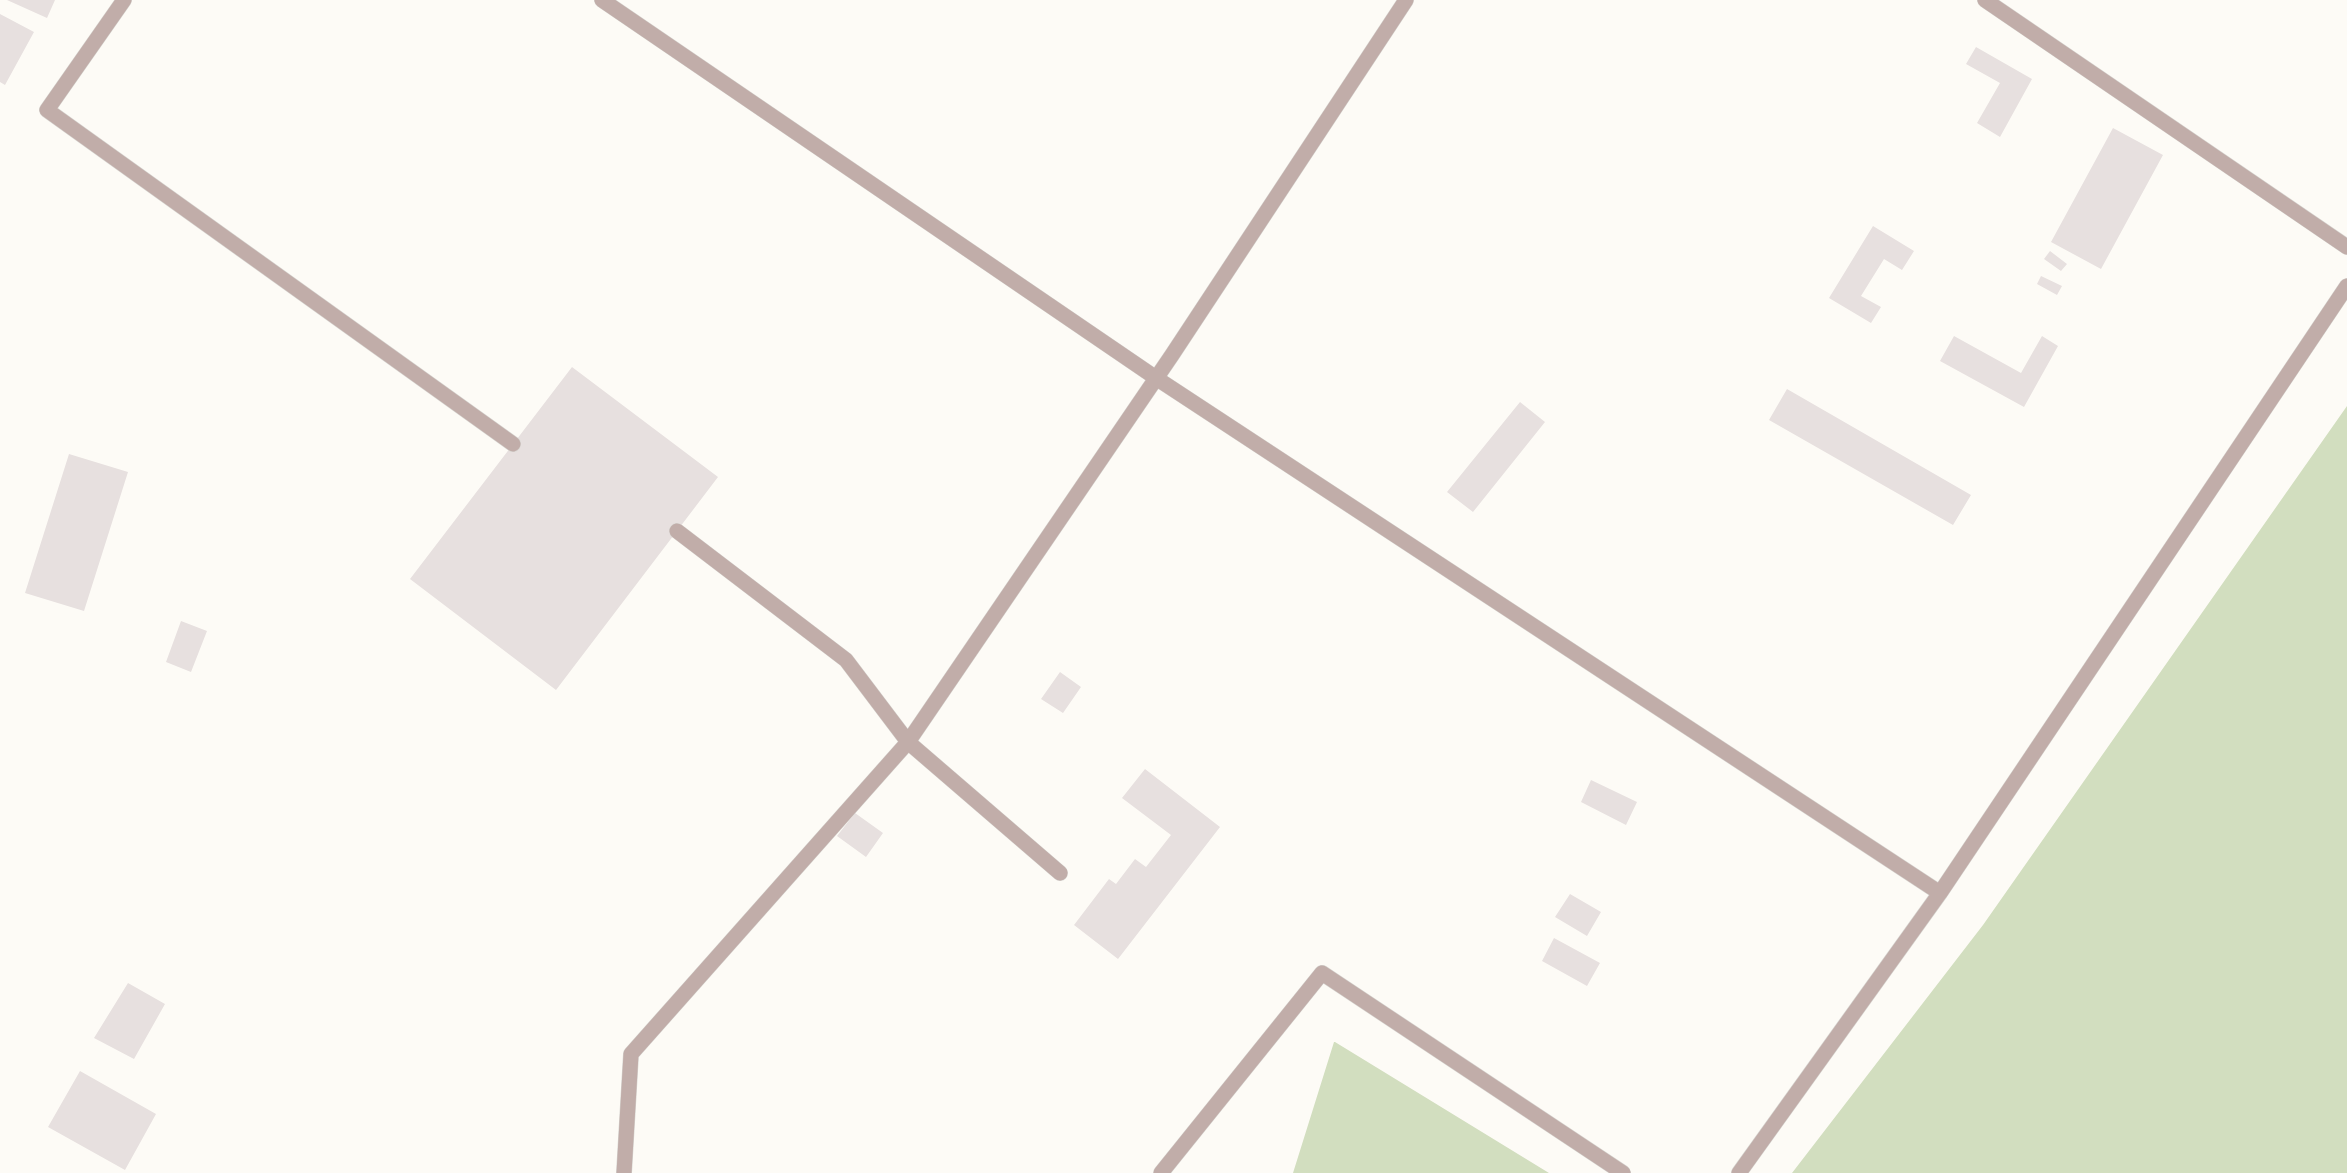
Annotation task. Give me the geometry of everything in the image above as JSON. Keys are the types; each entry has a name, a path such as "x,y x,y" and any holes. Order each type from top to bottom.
{"lane":[{"path":"124,0 47,110 513,444"},
{"path":"602,0 1156,378 1940,893"},
{"path":"624,1173 631,1054 908,742 1156,378 1406,0"},
{"path":"1985,0 2347,248"},
{"path":"1739,1173 1940,893 2347,286"},
{"path":"677,531 846,660 908,742 1060,873"},
{"path":"1161,1173 1322,973 1623,1173"}],"green space":[{"path":"2347,406 2347,1173 1792,1173 1983,925"},
{"path":"1335,1042 1549,1173 1293,1173"}],"building":[{"path":"7,0 55,0 47,18"},
{"path":"0,14 34,32 5,85 0,82"},
{"path":"1976,47 2032,79 2000,137 1977,123 2000,83 1966,64"},
{"path":"2113,128 2163,155 2101,269 2051,242"},
{"path":"1873,226 1914,251 1902,270 1884,259 1861,296 1881,307 1871,323 1829,298"},
{"path":"2050,251 2067,264 2061,271 2044,259"},
{"path":"2041,276 2062,286 2057,295 2037,284"},
{"path":"1954,336 2021,373 2042,336 2058,346 2024,407 1940,361"},
{"path":"572,367 718,477 556,690 410,579"},
{"path":"1787,389 1971,495 1953,525 1769,420"},
{"path":"1520,402 1545,422 1473,512 1447,492"},
{"path":"69,454 128,472 84,611 25,593"},
{"path":"181,621 207,631 191,672 166,662"},
{"path":"1060,672 1081,687 1063,713 1041,699"},
{"path":"1145,769 1220,827 1118,959 1074,925 1109,879 1116,884 1135,859 1146,867 1171,835 1122,798"},
{"path":"1591,780 1637,802 1626,825 1581,802"},
{"path":"855,813 883,833 866,857 837,836"},
{"path":"1570,894 1601,912 1587,936 1555,917"},
{"path":"1554,938 1600,963 1587,986 1542,961"},
{"path":"128,983 165,1004 134,1059 94,1038"},
{"path":"80,1071 156,1114 125,1170 48,1127"}]}
